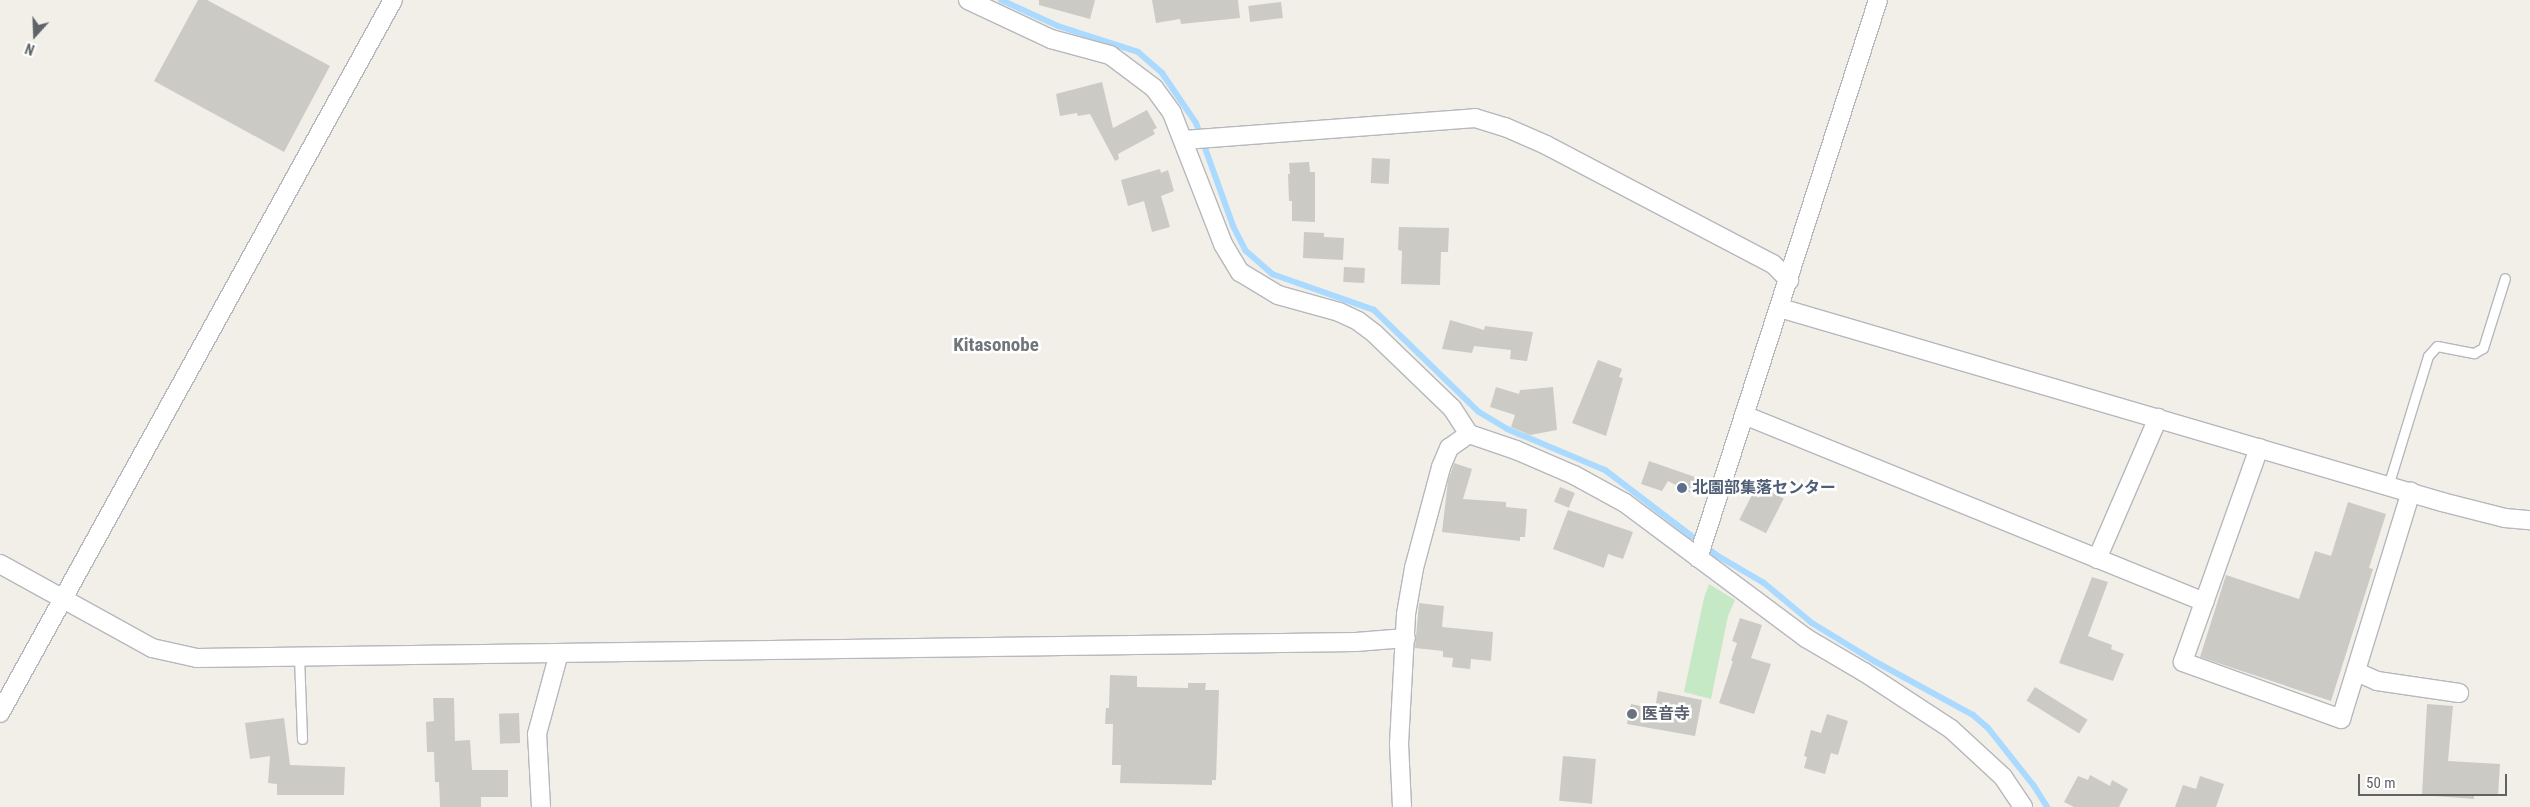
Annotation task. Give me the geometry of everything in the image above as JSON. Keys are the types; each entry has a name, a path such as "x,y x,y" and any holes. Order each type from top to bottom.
{"street":[{"path":"0,713 393,0"},
{"path":"968,0 1051,39 1110,55 1154,88 1172,113 1223,244 1240,272 1278,295 1339,312 1358,321 1375,334 1452,408 1469,434 1516,450 1574,475 1625,503 1806,638 1864,672 1951,729 2003,777 2023,807"},
{"path":"1698,558 1878,0"},
{"path":"1184,140 1474,118 1505,127 1546,146 1773,264 1789,280"},
{"path":"1780,308 2388,486 2505,518 2530,520"},
{"path":"1744,415 2205,602"},
{"path":"2097,559 2158,418"},
{"path":"1402,807 1399,744 1406,614 1414,568 1441,467 1449,448 1469,434"},
{"path":"2259,448 2183,662 2341,719 2411,492"},
{"path":"0,564 152,648 197,658 1356,642 1406,638"},
{"path":"541,807 537,734 559,653"},
{"path":"2357,672 2377,681 2459,693"}],"lane":[{"path":"2388,486 2428,356 2436,346 2474,353 2483,348 2505,278"},
{"path":"299,656 302,739"}],"green space":[{"path":"1709,584 1735,600 1728,616 1711,699 1684,692 1704,598"}],"building":[{"path":"198,0 207,0 330,66 284,152 154,81"},
{"path":"1039,0 1095,0 1090,19 1039,5"},
{"path":"1152,0 1238,0 1240,18 1181,24 1180,19 1156,23"},
{"path":"1281,2 1283,18 1250,22 1248,6"},
{"path":"1102,82 1113,128 1147,110 1157,128 1153,130 1155,134 1118,154 1119,159 1115,161 1090,114 1078,116 1077,113 1060,116 1056,94"},
{"path":"1372,158 1390,159 1389,184 1371,183"},
{"path":"1309,162 1310,172 1315,172 1315,222 1292,221 1292,201 1289,201 1289,163"},
{"path":"1160,169 1161,173 1168,170 1174,191 1161,196 1170,227 1152,232 1144,201 1128,206 1121,180"},
{"path":"1399,227 1449,228 1448,252 1441,252 1440,285 1401,284 1402,251 1398,250"},
{"path":"1304,232 1324,233 1324,237 1344,238 1343,260 1303,258"},
{"path":"1344,267 1365,268 1364,283 1343,282"},
{"path":"1450,320 1484,330 1485,326 1533,332 1527,361 1510,359 1511,350 1474,346 1472,353 1442,349"},
{"path":"1598,360 1622,369 1619,377 1623,378 1606,436 1572,423"},
{"path":"1496,387 1519,394 1520,390 1553,387 1557,430 1530,435 1511,427 1515,415 1490,407"},
{"path":"1649,461 1698,478 1693,494 1668,481 1662,491 1641,484"},
{"path":"1454,463 1472,469 1463,499 1506,502 1506,507 1527,509 1525,537 1520,537 1520,541 1442,532 1448,481"},
{"path":"1757,485 1784,499 1766,533 1739,520"},
{"path":"1560,487 1575,493 1569,508 1554,502"},
{"path":"2348,502 2386,514 2369,568 2373,569 2331,701 2200,657 2226,575 2299,599 2315,551 2331,556"},
{"path":"1568,510 1633,532 1623,559 1608,554 1604,568 1553,549"},
{"path":"2092,577 2108,582 2088,636 2112,645 2111,649 2124,654 2113,681 2059,663"},
{"path":"1419,603 1444,606 1442,627 1493,632 1491,661 1471,659 1470,669 1452,667 1453,658 1443,657 1443,651 1415,648"},
{"path":"1740,618 1762,625 1751,658 1771,664 1754,714 1719,703 1733,661 1731,661 1737,643 1732,641"},
{"path":"1110,675 1137,676 1137,687 1188,688 1188,683 1206,683 1205,690 1219,690 1216,780 1212,780 1212,785 1120,783 1121,765 1112,765 1113,724 1105,724 1106,708 1109,708"},
{"path":"2035,687 2088,720 2079,733 2027,701"},
{"path":"1658,691 1702,700 1695,736 1627,724 1631,704 1655,709"},
{"path":"433,698 454,698 455,741 470,740 472,770 508,770 508,797 481,797 481,807 440,807 439,782 435,782 434,752 427,752 426,722 434,721"},
{"path":"2427,704 2453,706 2448,761 2500,764 2498,796 2474,795 2474,799 2422,795"},
{"path":"519,713 520,743 500,744 499,714"},
{"path":"1827,714 1848,721 1838,755 1831,753 1825,774 1804,768 1807,757 1804,756 1811,730 1821,733"},
{"path":"284,718 290,765 345,767 344,795 277,795 277,784 268,783 270,756 250,759 245,723"},
{"path":"1563,756 1596,759 1592,804 1559,801"},
{"path":"2090,775 2110,786 2112,780 2128,789 2119,807 2074,807 2064,802 2078,776 2088,780"},
{"path":"2200,776 2224,784 2216,807 2175,807 2183,785 2196,789"}],"waterway":[{"path":"1001,0 1058,26 1138,52 1162,73 1196,123 1233,226 1246,251 1272,274 1374,310 1479,412 1507,429 1605,470 1718,556 1764,583 1812,623 1874,661 1973,715 1988,728 2034,786 2047,807"}],"place":[{"name":"北園部集落センター","path":"1682,488"},
{"name":"医音寺","path":"1632,714"}],"district":[{"name":"Kitasonobe","path":"996,345"}]}
